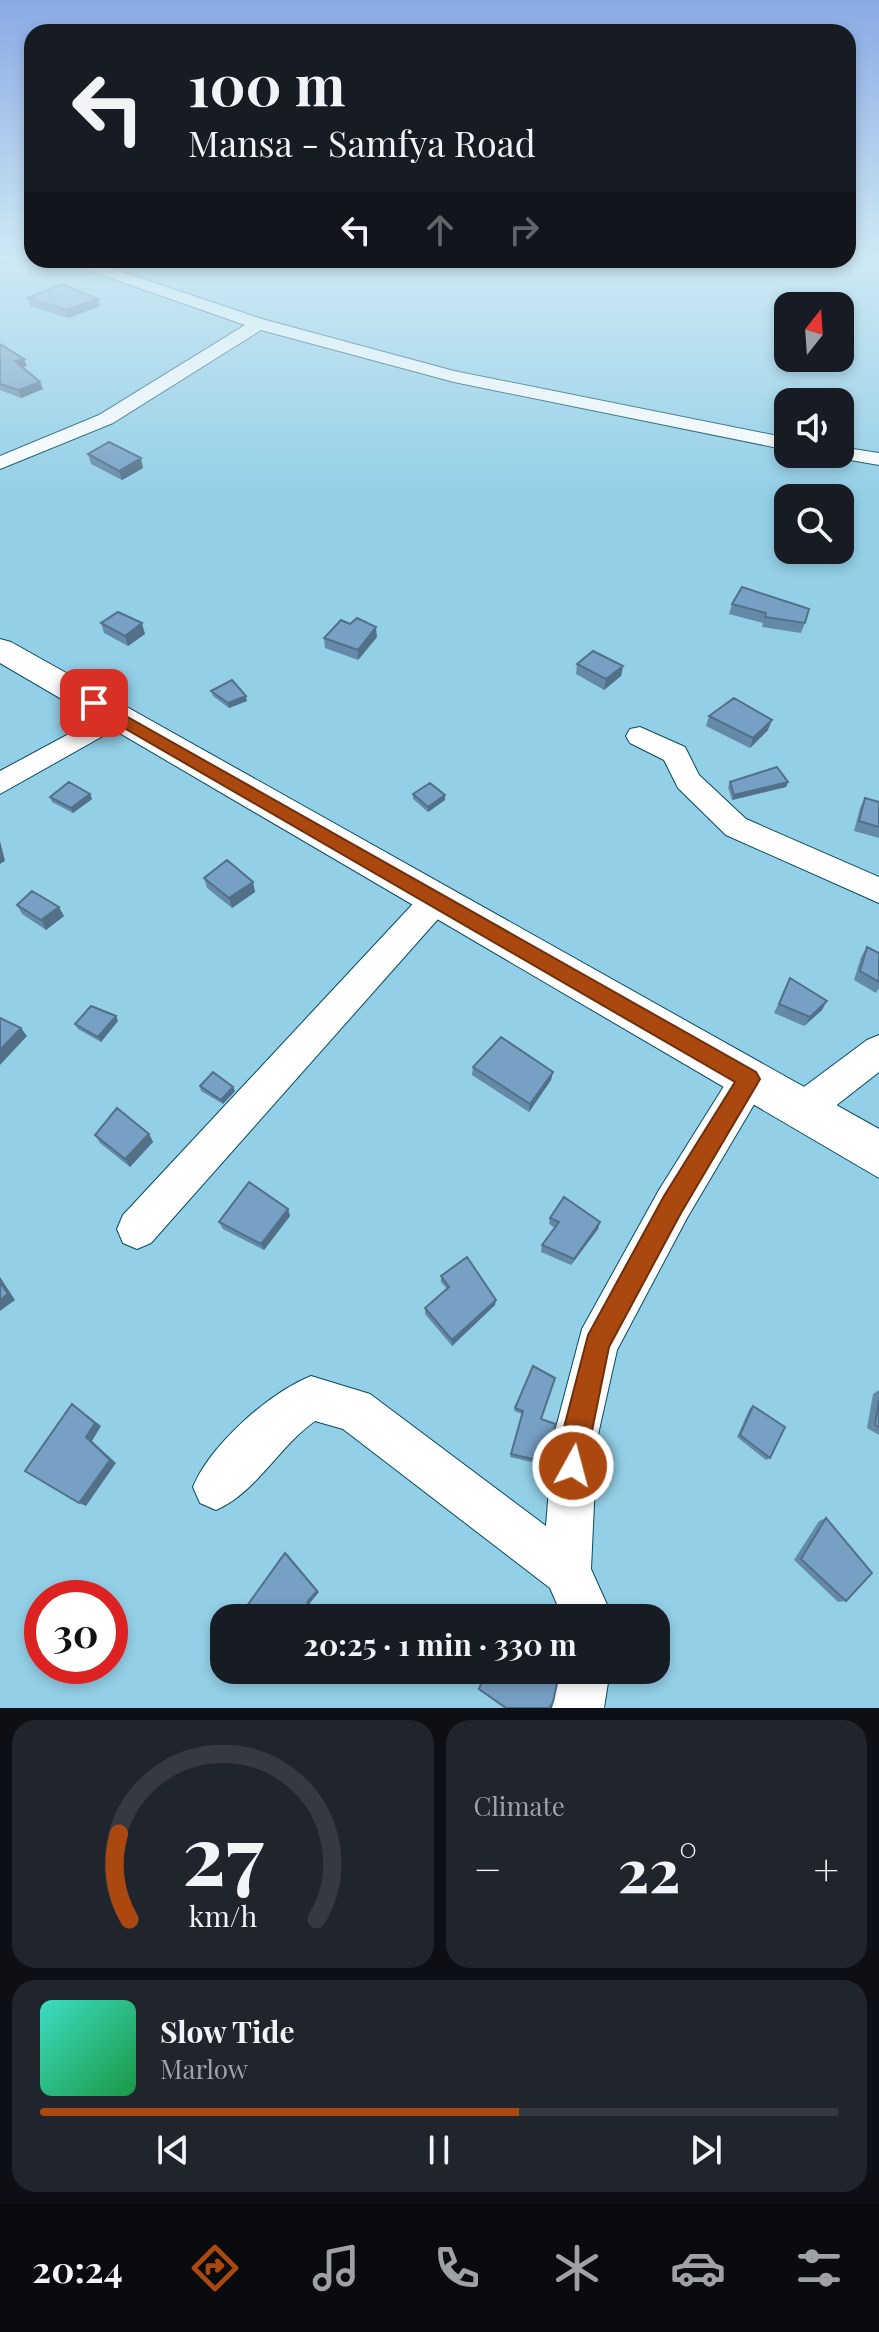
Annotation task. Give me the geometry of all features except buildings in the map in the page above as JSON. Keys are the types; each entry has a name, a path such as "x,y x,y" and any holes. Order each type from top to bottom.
{"main road":[{"path":"0,649 879,1155"}],"street":[{"path":"0,463 106,419 236,338"},
{"path":"310,338 555,402 774,441"},
{"path":"854,455 879,459"},
{"path":"0,784 117,717"},
{"path":"640,736 675,754 688,781 736,827 879,891"},
{"path":"137,1229 435,901"},
{"path":"802,1110 879,1051"},
{"path":"582,1604 567,1571 575,1439 597,1344 673,1204 749,1079"},
{"path":"216,1487 278,1420 311,1398 354,1410 567,1571"},
{"path":"578,1708 582,1684"}],"route":[{"path":"94,703 749,1079 673,1204 597,1344 575,1439 573,1466"}]}
